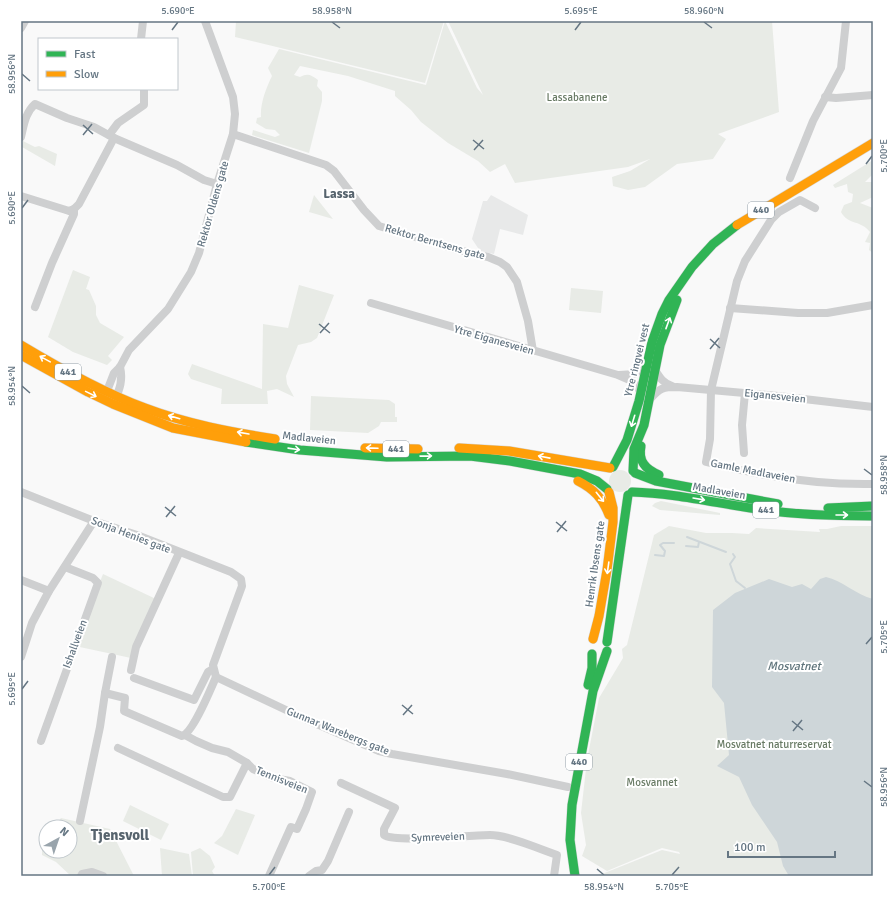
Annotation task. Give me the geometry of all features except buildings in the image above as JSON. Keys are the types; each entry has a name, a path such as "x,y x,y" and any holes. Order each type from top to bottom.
{"main road":[{"name":"Ytre ringvei vest","path":"612,467 627,440 642,392 647,364 657,328 669,300 692,266 713,244 738,224 873,143"},
{"name":"Ytre ringvei vest","path":"634,472 634,449 644,425 651,398 660,345 677,300 691,276 720,243 742,227 873,150"},
{"name":"Madlaveien","path":"21,345 80,378 107,391 115,400 137,414 173,428 254,444 300,450 386,457 470,456 533,465 586,476 608,490"},
{"name":"Madlaveien","path":"21,355 68,382 115,400 188,422 218,429 297,442 359,448 491,449 531,454 576,464 612,467"},
{"name":"441","path":"644,425 639,451 642,463 650,471 666,477 672,484"},
{"name":"441","path":"612,467 621,465 626,466 634,472"},
{"path":"608,490 604,479 612,467"},
{"name":"441","path":"564,471 572,480 579,481 590,487 600,497 608,511 611,530"},
{"name":"Madlaveien","path":"634,472 656,481 767,502 834,508 873,506"},
{"path":"630,493 636,483 634,472"},
{"name":"441","path":"608,490 618,497 630,493"},
{"name":"Henrik Ibsens gate","path":"593,639 600,616 614,515 608,490"},
{"name":"Madlaveien","path":"630,493 661,492 741,507 783,512 873,516"},
{"name":"Henrik Ibsens gate","path":"575,876 570,848 570,812 592,697 607,647 608,622 630,493"},
{"path":"592,654 600,657 607,647 602,638 593,639"},
{"name":"440","path":"568,876 564,854 563,820 568,787 592,668 592,654 589,646 593,639"}],"street":[{"path":"21,28 25,21"},
{"path":"141,38 143,21"},
{"name":"Rektor Oldens gate","path":"107,391 114,373 120,367 129,350 168,309 191,272 199,253 217,184 233,134 235,114 233,97 205,21"},
{"path":"790,178 813,121 841,68 846,21"},
{"path":"21,196 66,210 74,209 79,204 118,123 144,105 144,90"},
{"path":"825,98 873,95"},
{"path":"21,137 28,111 35,104 67,118 94,127 177,165 204,180 217,184"},
{"name":"Rektor Berntsens gate","path":"233,134 326,165 334,171 364,210 379,226 458,250 488,257 503,264 511,271 518,282 526,313 533,351"},
{"path":"711,390 737,281 745,261 771,220 779,212 800,200 814,208"},
{"path":"34,307 74,214 74,209"},
{"name":"Ytre Eiganesveien","path":"371,303 618,375 632,381 642,392"},
{"path":"730,308 771,312 819,313 873,305"},
{"name":"Ytre Eiganesveien","path":"618,375 635,374 647,364"},
{"name":"Rektor Oldens gate","path":"115,400 121,385 122,375 120,367"},
{"name":"Eiganesveien","path":"655,370 665,384 677,387"},
{"name":"Eiganesveien","path":"651,398 658,390 665,387 677,387 778,396 873,407"},
{"name":"Gamle Madlaveien","path":"711,390 710,440 706,462 726,468 800,481 873,484"},
{"path":"744,453 742,425 745,393"},
{"name":"Sonja Henies gate","path":"21,492 137,535 231,572 241,578 242,586 216,655 213,669"},
{"path":"21,657 32,623 49,591 94,520"},
{"path":"179,552 136,647 132,674 194,700 208,672 213,669 216,677 207,700 190,730 185,735"},
{"name":"Ishallveien","path":"41,741 98,583 93,578 64,567"},
{"path":"21,580 49,591"},
{"path":"80,822 100,727 112,657"},
{"name":"Gunnar Warebergs gate","path":"216,677 296,715 379,751 507,774 568,787"},
{"name":"Tennisveien","path":"105,693 125,698 124,712 178,735 185,735 212,748 228,752 247,763 253,769 274,778 290,781 312,792 297,829 291,827 269,876"},
{"path":"118,748 224,797 230,797 247,763"},
{"name":"Symreveien","path":"341,783 395,808 384,829 384,835 386,837 410,838 497,836 557,855 554,876"},
{"path":"310,876 316,871 322,870 328,861 349,812"},
{"path":"82,876 82,874 92,872 104,876"}],"shaded area":[{"path":"491,195 528,215 523,235 500,229 494,254 480,251 472,239 483,201 487,201"}],"green space":[{"path":"236,21 444,21 425,83 235,37"},
{"name":"Lassabanene","path":"445,21 477,88 483,95 448,21 772,21 779,112 718,134 726,139 713,159 677,164 645,187 628,190 613,186 612,177 630,171 650,159 628,167 515,183 505,164 490,172 478,161 448,143 421,122 411,110 395,96 395,91 348,76 300,66 294,75 300,77 309,75 318,80 317,86 322,92 322,101 309,153 252,135 253,130 275,137 280,135 275,130 266,129 256,123 257,118 261,117 261,107 272,76 268,68 279,49 426,85"},
{"path":"23,141 35,147 39,146 57,154 55,166 22,147"},
{"path":"873,160 873,174 865,182 873,182 873,197 860,203 873,208 873,253 869,250 870,243 865,242 870,232 863,226 847,219 841,212 844,205 852,202 853,194 848,192 847,184 835,188 833,185"},
{"path":"314,195 333,219 309,212"},
{"path":"73,270 90,277 86,289 89,290 96,306 96,315 100,323 124,337 108,356 112,360 107,365 73,352 48,337"},
{"path":"299,285 334,295 317,338 311,342 298,345 286,376 287,384 294,397 277,389 267,391 268,404 221,404 222,389 191,379 188,374 192,364 262,389 263,324 288,328"},
{"path":"571,288 603,291 601,313 569,310"},
{"path":"311,396 389,400 395,404 395,417 397,417 397,422 381,422 379,426 368,433 310,430"},
{"path":"620,470 628,473 631,481 628,489 620,492 612,489 609,481 612,473"},
{"path":"661,501 720,513 720,515 660,510 652,506"},
{"name":"Mosvatnet naturreservat","path":"669,526 706,533 749,534 756,528 820,532 819,529 841,526 873,526 873,876 597,876 662,850 680,854 679,852 662,848 607,871 582,856 586,845 581,813 587,760 599,698 623,658 622,649 627,645 654,535"},
{"path":"103,574 156,599 131,658 75,646"},
{"path":"130,805 169,824 161,840 123,821"},
{"path":"236,809 255,815 238,855 214,843 222,836"},
{"path":"78,822 110,829 134,876 71,876 56,862 50,859 78,859"},
{"path":"160,848 189,854 192,876 162,876"},
{"path":"200,848 210,856 215,867 212,871 215,876 193,876 191,852"}],"water":[{"name":"Mosvatnet","path":"826,577 838,581 873,599 873,876 789,876 783,866 777,842 752,805 739,777 717,766 729,755 724,703 712,687 713,610 735,593 769,579 792,587 802,584 811,589 820,579"}],"waterway":[{"path":"687,537 726,552"},
{"path":"686,546 698,547 699,542"},
{"path":"655,555 664,556 665,551 660,545 663,543 674,543"},
{"path":"733,554 735,557 730,564 736,581 745,588"}],"traffic: fast":[{"path":"613,467 627,440 639,401 652,342 662,314 669,300 692,267 713,244 737,225"},
{"path":"633,471 634,449 644,425 660,345 677,300"},
{"path":"246,442 300,450 387,457 470,456 510,461 580,474 597,481 607,489"},
{"path":"641,446 640,451 644,464 650,470 659,475"},
{"path":"635,473 656,481 778,504"},
{"path":"632,492 679,496 786,513 873,516"},
{"path":"607,642 628,495"},
{"path":"828,508 873,506"},
{"path":"575,876 570,840 572,805 593,691 607,651"},
{"path":"588,685 592,668 592,654"}],"traffic: slow":[{"path":"737,225 873,143"},
{"path":"21,345 82,380 129,402 161,414 209,427 275,439"},
{"path":"21,355 88,392 113,404 173,428 246,442"},
{"path":"365,448 418,449"},
{"path":"459,448 509,451 610,468"},
{"path":"578,481 589,487 597,495 604,504 609,515"},
{"path":"593,639 599,616 607,570 613,522 613,508 609,492"}],"district":[{"name":"Lassa","path":"339,194"},
{"name":"Tjensvoll","path":"120,835"}],"park label":[{"name":"Mosvannet","path":"652,782"}]}
